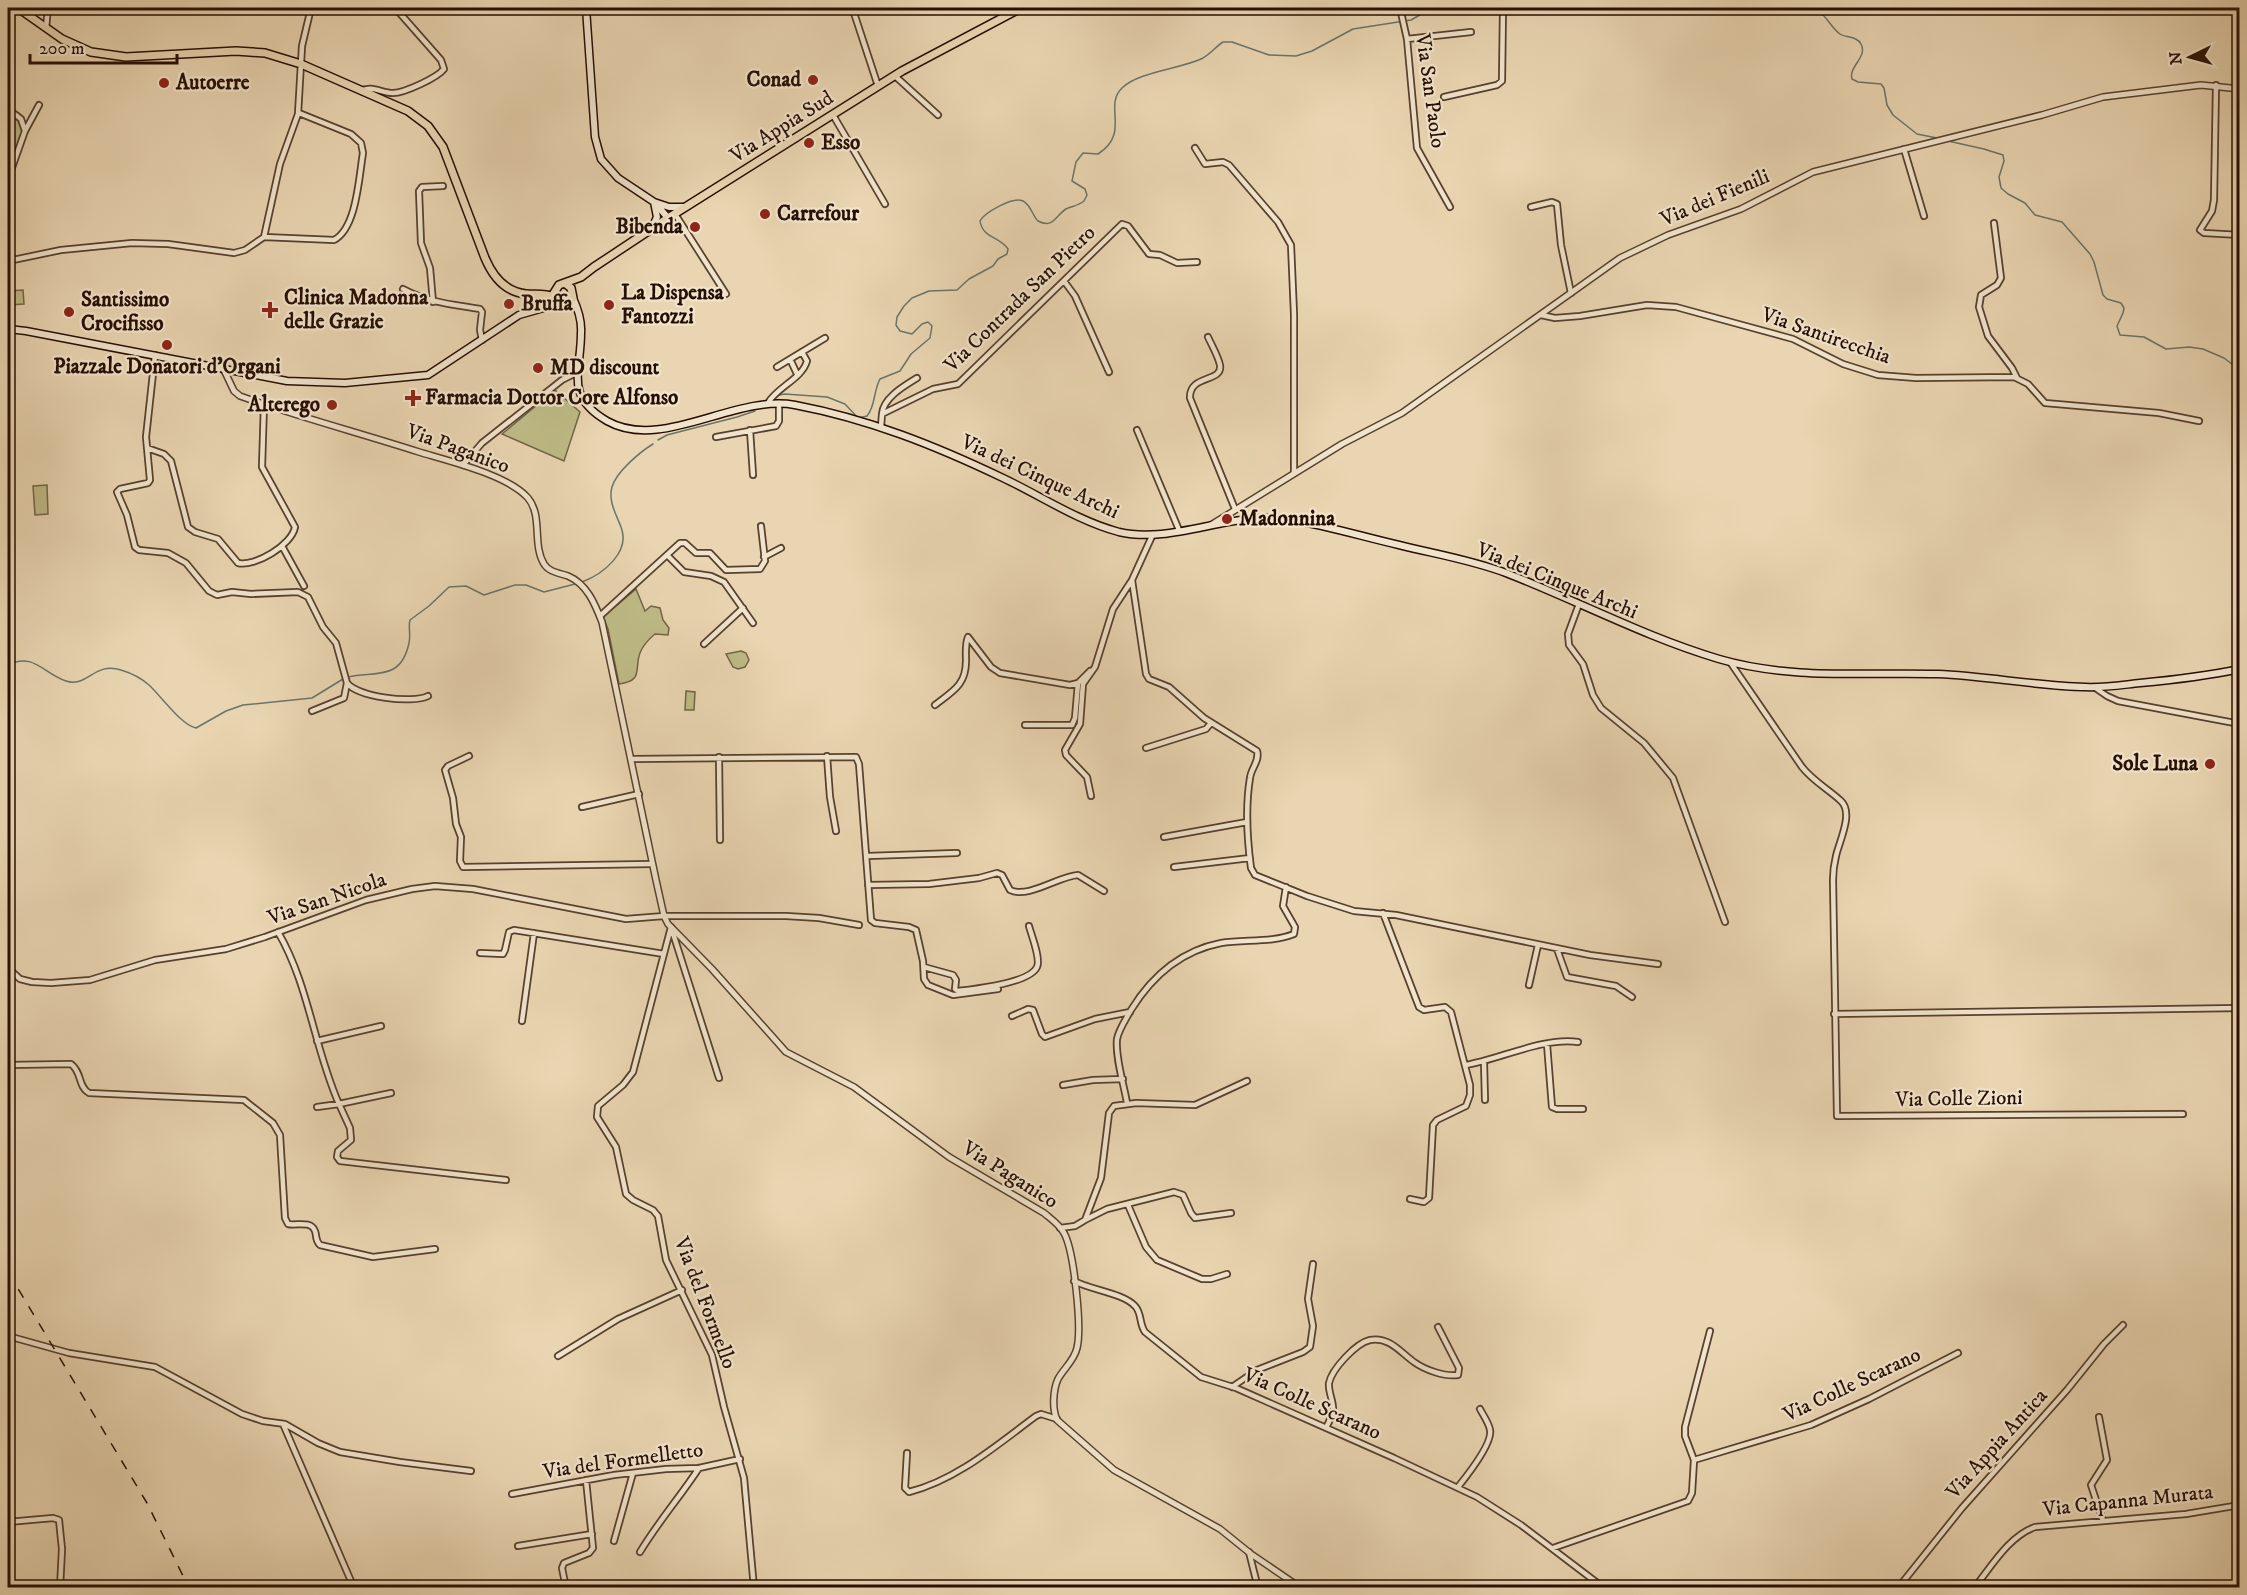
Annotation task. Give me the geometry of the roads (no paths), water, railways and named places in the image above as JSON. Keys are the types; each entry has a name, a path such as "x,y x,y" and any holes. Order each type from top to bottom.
{"main road":[{"path":"18,8 80,48 113,56 141,57 252,51 301,64 408,111 424,122 434,133 448,158 488,265 505,287 527,294 556,287 554,297 543,309"},
{"path":"586,8 598,150 604,163 614,174 672,216"},
{"name":"Via Appia Sud","path":"556,287 581,277 652,228 878,86 1021,8"},
{"path":"654,202 669,207 685,207"},
{"path":"652,228 657,216 654,202"},
{"path":"8,329 303,382 345,383 415,378 432,373 524,314 563,304 573,294 581,277"},
{"path":"566,284 573,294 580,317"},
{"path":"537,293 554,297 573,308 580,317"},
{"path":"524,314 532,303 527,294"},
{"name":"Via dei Cinque Archi","path":"580,317 581,339 576,373 579,392 588,407 611,423 630,429 646,430 667,427 750,405 768,403 821,411 917,439 1098,525 1125,533 1153,534 1247,518 1295,520 1492,568 1657,639 1730,662 1798,673 1945,674 2094,687 2198,677 2240,669"}],"street":[{"path":"46,28 48,8"},
{"path":"264,237 277,173 299,113 303,38 310,8"},
{"name":"Via San Paolo","path":"1400,8 1407,39 1416,146 1450,207"},
{"path":"1444,97 1498,84 1502,81 1503,8"},
{"path":"361,92 369,88 390,93 400,92 430,80 444,70 442,62 397,10"},
{"path":"854,14 878,86"},
{"path":"1407,39 1471,32"},
{"path":"895,76 938,115"},
{"path":"2216,86 2214,202 2212,211 2200,230 2204,233 2240,235"},
{"name":"Via dei Fienili","path":"1210,525 1350,439 1399,415 1630,253 1671,234 1741,209 1808,174 2042,115 2103,97 2183,87 2216,86 2240,89"},
{"path":"8,178 25,131 39,105"},
{"path":"8,109 21,120 25,131"},
{"path":"8,261 68,249 136,243 168,244 234,253 245,250 264,237 334,240 343,234 353,211 363,153 362,143 351,134 299,113"},
{"path":"833,115 885,204"},
{"path":"1195,148 1205,164 1223,162 1228,165 1278,222 1290,242 1294,321 1294,472"},
{"path":"1904,149 1924,216"},
{"path":"433,302 430,268 421,245 419,191 423,187 443,186"},
{"path":"1531,207 1552,202 1557,204 1562,254 1571,293"},
{"path":"672,216 726,294"},
{"path":"1994,222 2001,278 1997,285 1981,295 1979,307 1990,340 2017,378 2028,384 2045,403 2152,412 2199,421"},
{"name":"Via Contrada San Pietro","path":"882,414 936,388 958,384 1124,224 1129,227 1148,254 1158,255 1177,263 1197,262"},
{"path":"1064,281 1075,296 1109,372"},
{"path":"403,290 433,302 482,309 480,330 482,339"},
{"name":"Via Santirecchia","path":"1541,315 1562,318 1644,305 1670,307 1793,339 1846,365 1883,376 1916,378 2004,376 2017,378"},
{"path":"777,367 825,338"},
{"path":"1208,338 1220,364 1220,371 1193,386 1190,398 1235,509"},
{"path":"768,403 774,393 798,374 806,364 802,352"},
{"path":"155,355 147,448 150,480 117,492 127,515 136,548 171,554 189,565 208,590 214,594 232,591 249,594 295,592 307,596 323,627 335,642 347,683 355,690 371,696 419,699 428,696"},
{"path":"790,359 798,374"},
{"name":"Via Paganico","path":"223,368 236,393 264,404 463,465 498,479 527,497 536,515 538,545 543,563 551,570 570,577 585,589 600,616 632,759 652,864 664,916 671,927 786,1052 860,1090 944,1154 1044,1213 1060,1228 1069,1247 1080,1319 1079,1336 1072,1361 1057,1382 1054,1406 1057,1419"},
{"path":"463,465 486,439 562,380 576,373"},
{"path":"881,428 882,414 886,404 899,390 917,378"},
{"path":"716,437 777,425 780,421 779,403"},
{"path":"147,448 163,453 171,461 186,524 191,530 218,539 233,559 241,564 254,562 291,539 295,528 261,465 264,404"},
{"path":"750,430 753,475"},
{"path":"1137,430 1179,530"},
{"path":"600,616 679,544 684,543 696,553 710,554 723,568 734,571 760,569 764,564 761,526"},
{"path":"1091,796 1087,777 1066,755 1065,751 1080,724 1083,685 1096,661 1112,612 1132,580 1153,534"},
{"path":"282,546 304,586"},
{"path":"764,557 781,548"},
{"path":"667,555 684,572 707,575 722,581 753,623"},
{"path":"1132,580 1148,677 1169,687 1211,723 1252,747 1257,753 1257,760 1250,778 1247,822 1251,870 1255,875 1307,896 1351,910 1383,913 1593,956 1658,964"},
{"path":"1579,604 1568,634 1569,645 1583,664 1593,695 1601,708 1644,743 1673,778 1725,922"},
{"path":"704,644 743,608"},
{"path":"935,705 963,679 968,637 990,665 1002,674 1070,685 1078,683"},
{"path":"1025,725 1072,725 1076,717 1078,683 1096,661"},
{"name":"Via Colle Zioni","path":"1730,662 1802,767 1845,807 1845,824 1833,873 1835,1112 1839,1117 2183,1114"},
{"path":"312,711 344,698 347,683"},
{"path":"2094,687 2118,701 2240,724"},
{"path":"1146,748 1206,729 1211,723"},
{"path":"469,756 448,766 445,771 453,795 456,824 460,837 460,861 463,867 652,864"},
{"path":"632,759 827,756 853,756 858,759 872,921 915,929 926,983 951,994 998,989"},
{"path":"827,756 830,797 836,831"},
{"path":"719,758 720,840"},
{"path":"582,807 639,794"},
{"path":"1164,837 1247,822"},
{"path":"867,856 957,853"},
{"path":"1174,867 1250,858"},
{"path":"868,885 929,884 979,878 997,873 1002,875 1011,891 1018,892 1077,874 1104,891"},
{"name":"Via San Nicola","path":"8,968 18,978 27,981 51,983 82,981 155,960 226,949 366,900 416,888 435,886 469,888 618,918 639,919 664,916"},
{"path":"1127,1103 1118,1038 1130,1012 1152,980 1191,953 1219,944 1294,934 1294,926 1283,907 1286,887"},
{"path":"1383,913 1418,1006 1424,1010 1442,1007 1450,1010 1466,1065 1470,1090 1468,1104 1464,1108 1437,1120 1432,1126 1429,1198 1424,1202 1410,1200"},
{"path":"664,916 795,916 859,925"},
{"path":"924,967 954,976 957,991 1011,982 1032,972 1037,966 1038,961 1029,926"},
{"name":"Via Paganico","path":"671,927 719,1078"},
{"name":"Via del Formello","path":"671,927 633,1072 623,1085 598,1106 597,1113 599,1121 616,1149 626,1194 653,1210 658,1217 664,1256 712,1355 724,1407 740,1460 749,1522 754,1587"},
{"path":"480,953 504,954 511,930 663,954"},
{"path":"278,932 296,966 317,1041 352,1136 350,1143 337,1153 340,1161 507,1180"},
{"path":"522,1021 534,933"},
{"path":"1529,985 1538,945"},
{"path":"1557,949 1567,977 1616,986 1632,997"},
{"path":"1834,1014 2240,1008"},
{"path":"1012,1016 1031,1009 1045,1036 1095,1019 1130,1012"},
{"path":"317,1041 381,1026"},
{"path":"1466,1065 1547,1044 1578,1042"},
{"path":"1547,1044 1552,1107 1583,1109"},
{"path":"1484,1062 1485,1100"},
{"path":"8,1065 71,1064 78,1071 83,1088 89,1093 247,1101 274,1125 280,1135 286,1223 311,1225 315,1231 316,1241 320,1245 338,1247 363,1256 389,1256 435,1249"},
{"path":"1064,1085 1089,1080 1123,1079"},
{"path":"1085,1220 1100,1181 1110,1111 1114,1106 1127,1103 1195,1105 1247,1081"},
{"path":"317,1107 391,1093"},
{"path":"1060,1228 1074,1226 1107,1209 1175,1192 1183,1196 1195,1218 1231,1213"},
{"path":"1128,1204 1146,1247 1158,1260 1200,1279 1211,1279 1227,1274"},
{"path":"1232,1387 1257,1370 1304,1352 1310,1347 1313,1324 1308,1299 1313,1263"},
{"name":"Via Colle Scarano","path":"1074,1281 1130,1301 1138,1309 1141,1325 1146,1333 1199,1376 1232,1387 1458,1487 1495,1508 1604,1587"},
{"path":"558,1356 618,1319 682,1290"},
{"name":"Via Appia Antica","path":"1898,1587 1962,1508 2123,1325"},
{"path":"1326,1428 1333,1411 1329,1389 1332,1376 1345,1358 1367,1341 1377,1340 1389,1343 1415,1363 1428,1369 1449,1375 1460,1374 1438,1327"},
{"path":"1553,1548 1688,1501 1692,1493 1694,1460 1685,1427 1710,1331"},
{"path":"8,1336 69,1353 155,1367 245,1416 284,1424 318,1443 345,1454 471,1471"},
{"name":"Via Colle Scarano","path":"1694,1460 1811,1425 1869,1399 1958,1353"},
{"path":"1458,1487 1474,1466 1490,1435 1490,1429 1480,1409"},
{"path":"907,1453 905,1488 909,1492 933,1483 982,1457 1037,1415 1057,1419 1114,1470 1220,1529 1249,1552 1301,1587"},
{"path":"2099,1417 2107,1458 2105,1465 2092,1481 2091,1487 2103,1521"},
{"path":"284,1424 354,1587"},
{"name":"Via del Formelletto","path":"512,1494 586,1480 666,1469 699,1468 740,1460"},
{"path":"640,1552 658,1523 681,1496 699,1468"},
{"path":"614,1541 633,1473"},
{"path":"566,1587 563,1564 592,1551 586,1480"},
{"name":"Via Capanna Murata","path":"1974,1587 2009,1546 2031,1529 2045,1525 2178,1515 2240,1505"},
{"path":"8,1522 53,1518 59,1520 62,1549 60,1587"},
{"path":"518,1546 592,1534"},
{"path":"1249,1552 1258,1587"}],"waterway":[{"path":"779,395 827,397 845,404 858,418 867,416 880,379 900,371 911,354 930,338 932,326 928,322 922,324 912,334 900,331 896,325 897,317 904,306 912,298 929,291 957,290 969,279 993,266 998,259 1007,254 1008,249 1005,245 988,234 980,221 993,210 1006,203 1023,201 1038,221 1051,223 1066,209 1084,201 1087,195 1085,189 1072,181 1076,162 1083,153 1098,154 1108,146 1115,129 1117,95 1129,83 1148,74 1201,59 1223,42 1232,42 1269,55 1296,56 1312,51 1353,29 1411,20 1432,8"},
{"path":"1813,8 1824,16 1840,34 1857,40 1861,44 1862,53 1853,70 1852,79 1858,82 1881,84 1887,105 1893,115 1917,134 1937,138"},
{"path":"1948,141 2003,155 2004,161 1999,177 2001,188 2025,203 2035,215 2062,222 2090,254 2103,295 2107,299 2121,303 2124,308 2117,326 2120,335 2144,337 2166,349 2189,347 2203,349 2224,358 2240,370"},
{"path":"658,440 667,435 755,411"},
{"path":"582,582 606,568 619,553 623,536 612,502 612,487 623,469 653,444"},
{"path":"348,677 386,672 400,664 409,643 410,620 449,587 466,586 484,595 515,585 526,585 544,592 575,584"},
{"path":"8,665 24,661 31,662 66,681 73,682 104,669 125,671 146,682 184,722 196,728 226,711 243,705 312,698 343,679"}],"railway":[{"path":"8,1272 147,1503 189,1588"}],"place":[{"name":"Conad","path":"813,80"},
{"name":"Autoerre","path":"164,83"},
{"name":"Esso","path":"809,143"},
{"name":"Carrefour","path":"765,214"},
{"name":"Bibenda","path":"695,227"},
{"name":"Bruffa","path":"509,304"},
{"name":"La Dispensa Fantozzi","path":"609,305"},
{"name":"Clinica Madonna delle Grazie","path":"270,310"},
{"name":"Santissimo Crocifisso","path":"69,312"},
{"name":"Piazzale Donatori d'Organi","path":"167,345"},
{"name":"MD discount","path":"538,368"},
{"name":"Farmacia Dottor Core Alfonso","path":"413,398"},
{"name":"Alterego","path":"332,405"},
{"name":"Madonnina","path":"1227,519"},
{"name":"Sole Luna","path":"2210,764"}]}
